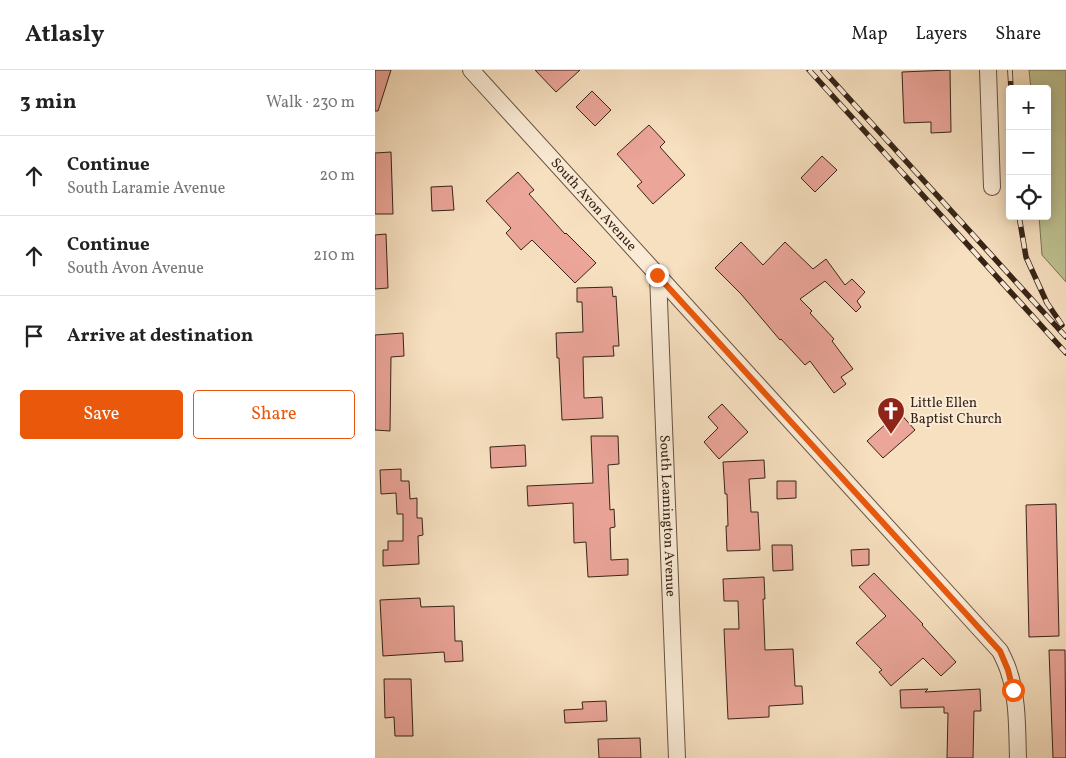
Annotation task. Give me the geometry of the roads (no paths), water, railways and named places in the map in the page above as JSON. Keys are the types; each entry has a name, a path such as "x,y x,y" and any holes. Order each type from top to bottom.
{"street":[{"name":"South Avon Avenue","path":"471,70 1000,651 1008,670 1013,690 1016,710 1018,758"},
{"path":"988,70 992,187"},
{"name":"South Leamington Avenue","path":"657,275 677,758"}],"railway":[{"path":"809,70 1066,353"},
{"path":"823,70 1066,337"},
{"path":"1010,70 1011,85"},
{"path":"1020,220 1026,257 1047,303 1062,325"}],"place":[{"name":"Little Ellen Baptist Church","path":"891,435"}]}
